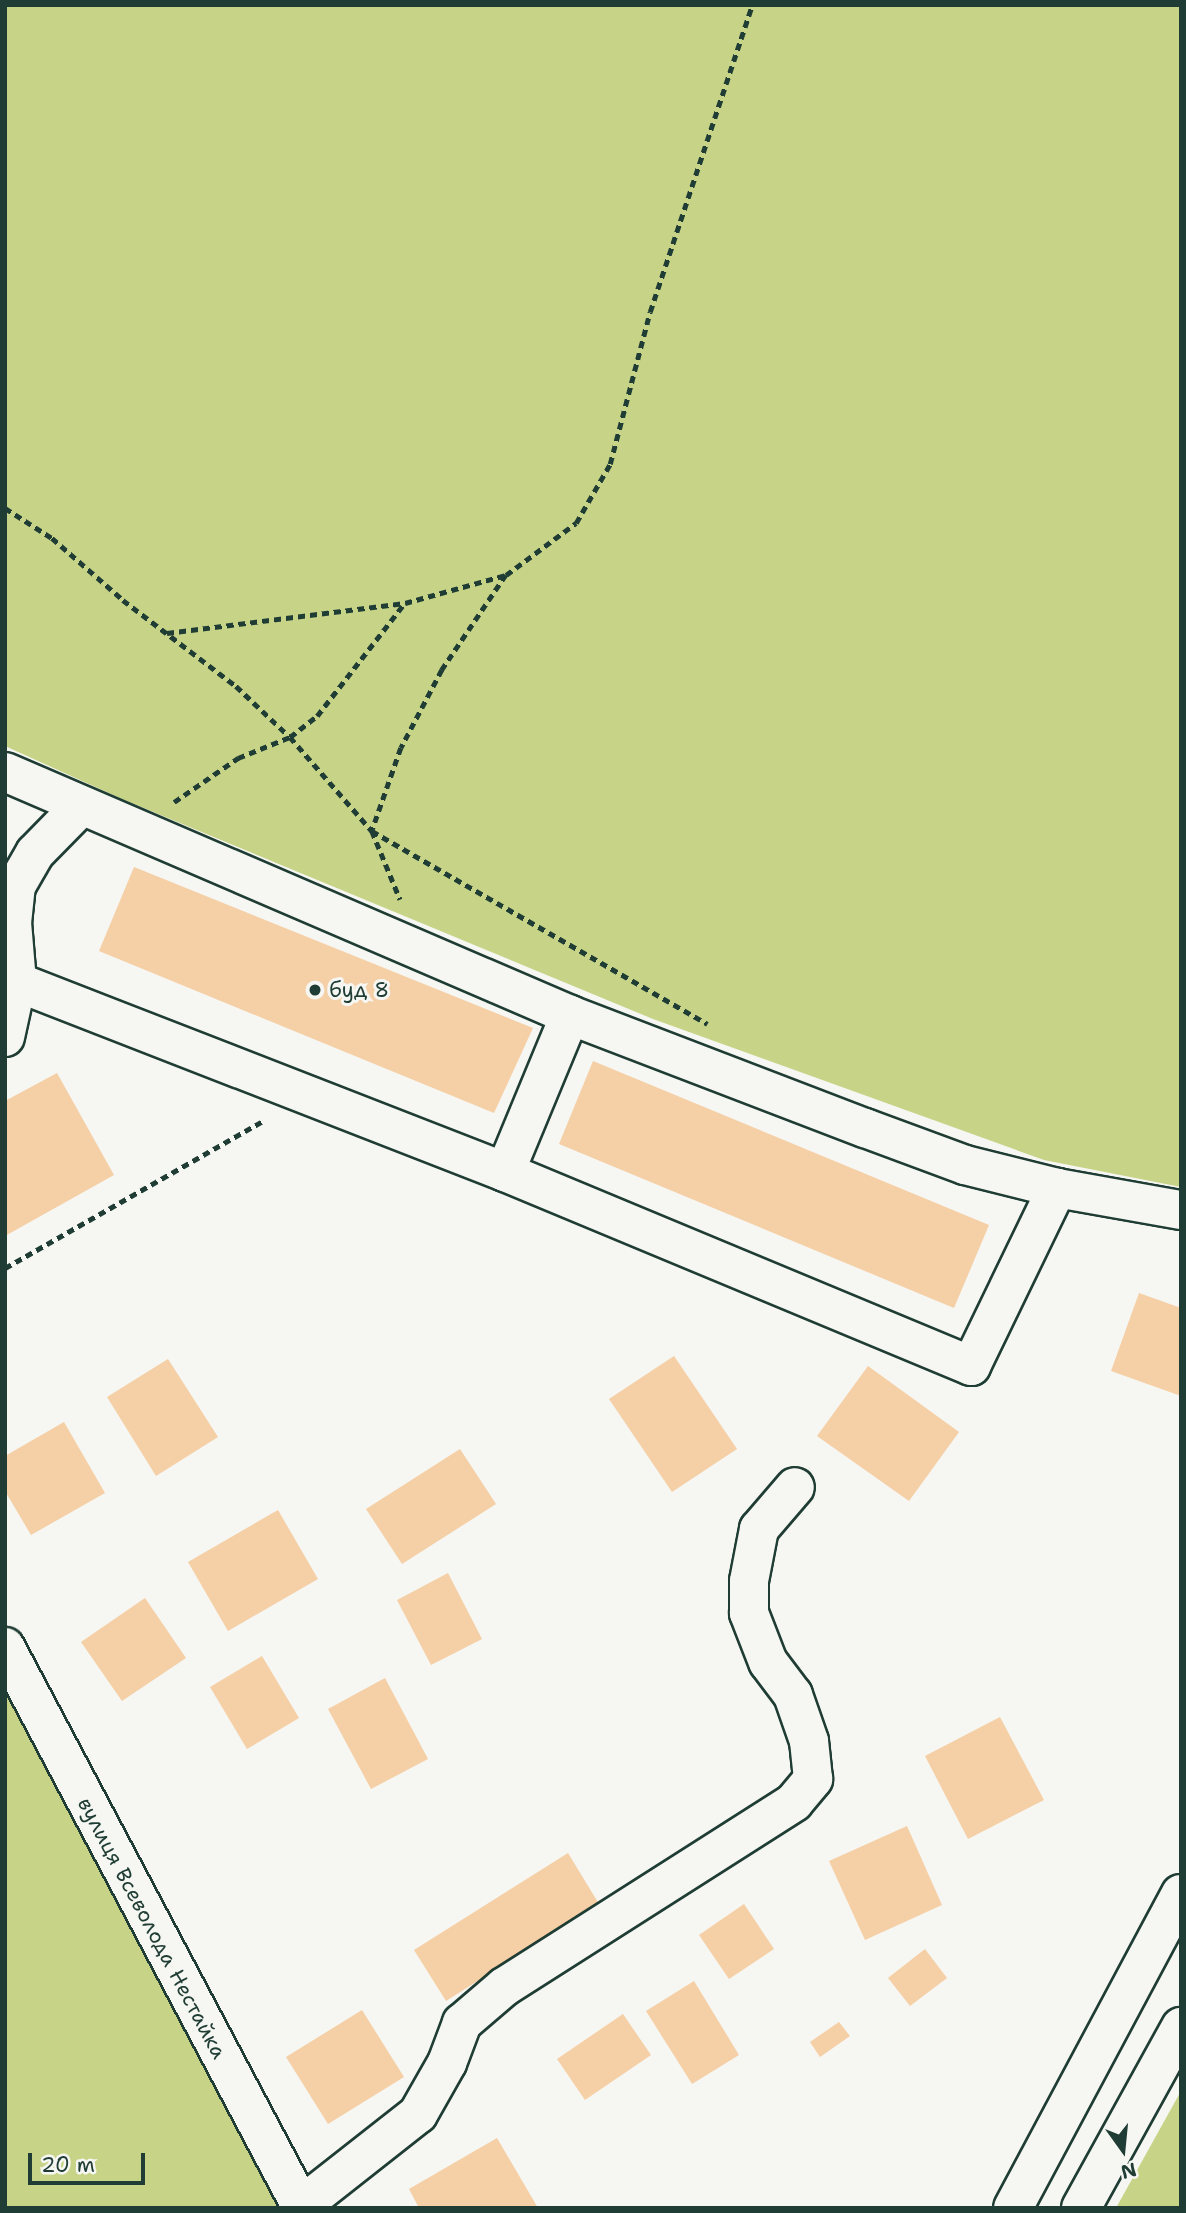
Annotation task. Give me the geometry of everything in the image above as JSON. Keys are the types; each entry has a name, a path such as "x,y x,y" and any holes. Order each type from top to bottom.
{"street":[{"path":"5,772 570,1014 965,1165 1056,1188 1181,1210"},
{"path":"5,1037 17,982 12,923 16,886 35,853 81,806"},
{"path":"17,982 505,1172 971,1366 1056,1188"},
{"path":"505,1172 570,1014"},
{"path":"302,2207 418,2114 447,2063 462,2023 504,1987 794,1802 813,1779 809,1741 793,1695 768,1662 749,1613 748,1581 759,1529 795,1487"},
{"name":"вулиця Всеволода Нестайка","path":"5,1647 302,2207"},
{"path":"1013,2208 1181,1894"},
{"path":"1081,2208 1181,2027"}],"path":[{"path":"372,831 401,748 442,670 506,575 576,523 610,464 650,312 752,5"},
{"path":"5,508 52,538 236,686 290,737 372,831 421,951"},
{"path":"167,633 405,603 506,575"},
{"path":"143,831 188,790 238,758 290,737 338,692 369,644 405,603"},
{"path":"372,831 684,1007 715,1030"},
{"path":"5,1268 309,1095"}],"green space":[{"path":"5,5 1181,5 1181,1187 1044,1160 653,1019 122,799 5,746"},
{"path":"5,1684 146,1955 281,2208 5,2208"},
{"path":"1181,2091 1181,2208 1116,2208"}],"building":[{"name":"буд 8","path":"134,867 533,1028 494,1113 99,951"},
{"path":"593,1061 989,1225 954,1308 559,1144"},
{"path":"57,1073 114,1175 5,1236 5,1101"},
{"path":"1139,1293 1181,1308 1181,1396 1111,1371"},
{"path":"674,1356 737,1449 672,1492 609,1399"},
{"path":"168,1359 218,1437 156,1476 107,1397"},
{"path":"868,1366 959,1432 909,1501 817,1436"},
{"path":"64,1422 105,1493 31,1535 5,1491 5,1456"},
{"path":"460,1449 496,1504 402,1564 366,1509"},
{"path":"278,1510 318,1579 228,1631 188,1562"},
{"path":"448,1573 482,1639 431,1665 397,1600"},
{"path":"145,1598 186,1658 122,1701 81,1642"},
{"path":"262,1656 299,1718 247,1749 210,1687"},
{"path":"385,1678 428,1759 371,1789 328,1709"},
{"path":"1000,1717 1044,1800 968,1839 925,1756"},
{"path":"907,1826 942,1905 865,1940 829,1861"},
{"path":"568,1853 599,1904 446,2001 414,1950"},
{"path":"744,1904 774,1949 729,1979 699,1935"},
{"path":"925,1949 947,1978 910,2006 888,1978"},
{"path":"694,1981 739,2055 692,2084 646,2011"},
{"path":"362,2010 404,2077 328,2124 286,2057"},
{"path":"623,2014 651,2055 585,2100 557,2059"},
{"path":"839,2022 850,2036 820,2057 810,2042"},
{"path":"497,2138 538,2208 419,2208 409,2189"}],"place":[{"name":"буд 8","path":"315,990"}]}
